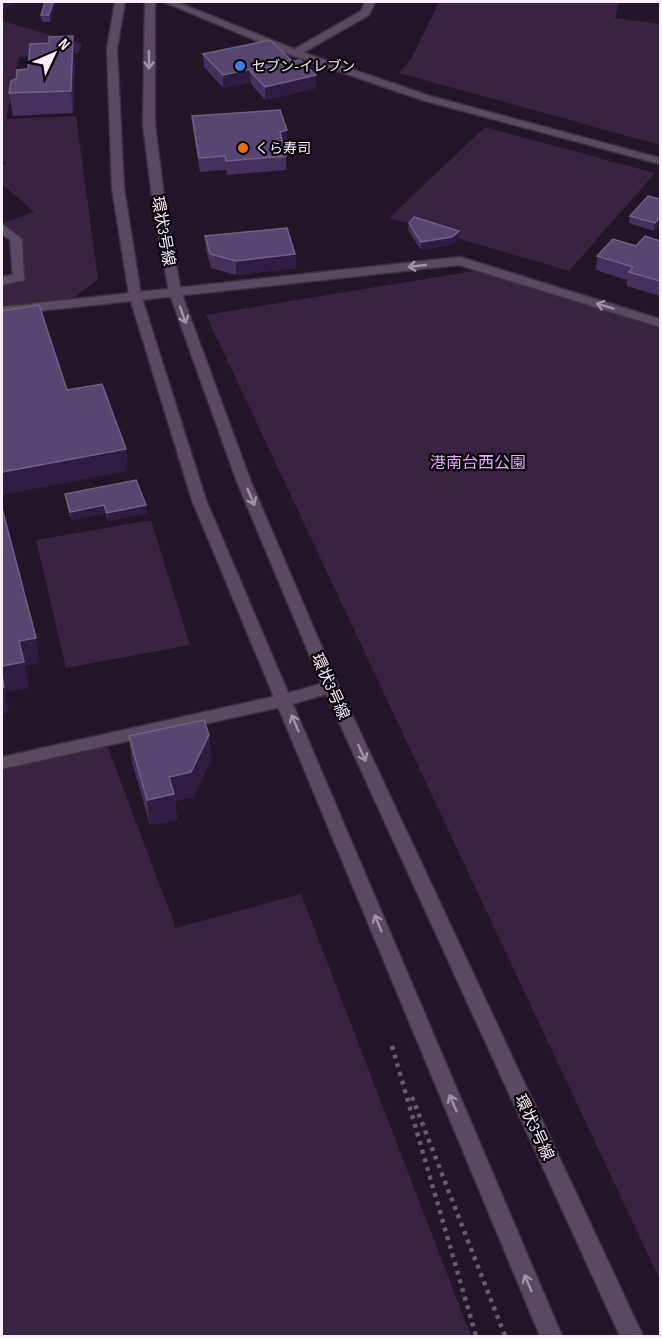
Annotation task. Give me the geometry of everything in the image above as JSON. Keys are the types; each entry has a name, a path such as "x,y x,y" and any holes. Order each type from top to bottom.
{"street":[{"path":"120,2 112,49 118,188 135,295 199,500 551,1336"},
{"name":"環状3号線","path":"150,2 149,125 159,204 175,292 244,482 331,687 632,1336"},
{"path":"169,2 296,53 426,98 660,161"},
{"path":"296,53 364,13 370,2"},
{"path":"2,228 16,239 19,277 2,281"},
{"path":"2,311 460,261 660,323"},
{"path":"2,763 285,700 331,687"}],"path":[{"path":"389,1036 476,1336"}],"green space":[{"path":"439,2 619,2 615,18 660,24 660,145 399,73 411,59"},
{"path":"2,21 82,44 78,54 19,57 6,119 76,116 98,279 67,303 2,311 2,280 19,277 16,239 2,228 2,224 34,212 2,184 2,165 6,164 2,159"},
{"path":"485,127 655,173 569,271 389,218"},
{"name":"港南台西公園","path":"480,270 660,327 660,1280 206,315"},
{"path":"151,520 190,645 66,668 36,540"},
{"path":"105,740 176,928 301,894 471,1336 2,1336 2,763"}],"building":[{"path":"45,2 53,2 49,15 41,15"},
{"path":"73,36 71,91 9,93 11,81 16,79 17,70 28,69 30,44 49,43 49,37"},
{"path":"270,40 291,60 223,75 203,54"},
{"path":"300,60 316,75 265,87 250,71"},
{"path":"280,110 287,130 280,132 286,156 226,161 225,156 199,158 192,116"},
{"path":"648,196 660,199 660,217 655,223 630,216"},
{"path":"414,217 459,231 452,237 421,242 409,223"},
{"path":"287,228 295,254 236,261 210,254 205,236"},
{"path":"645,236 660,241 660,281 629,272 633,267 597,256 613,239 636,246"},
{"path":"39,305 67,390 102,384 126,449 2,472 2,311"},
{"path":"136,480 146,505 107,513 104,505 70,512 65,494"},
{"path":"2,508 36,638 19,641 24,662 2,666"},
{"path":"204,720 209,735 191,772 169,777 174,794 147,800 129,736"}],"place":[{"name":"セブン-イレブン","path":"240,66"},
{"name":"くら寿司","path":"243,148"}]}
